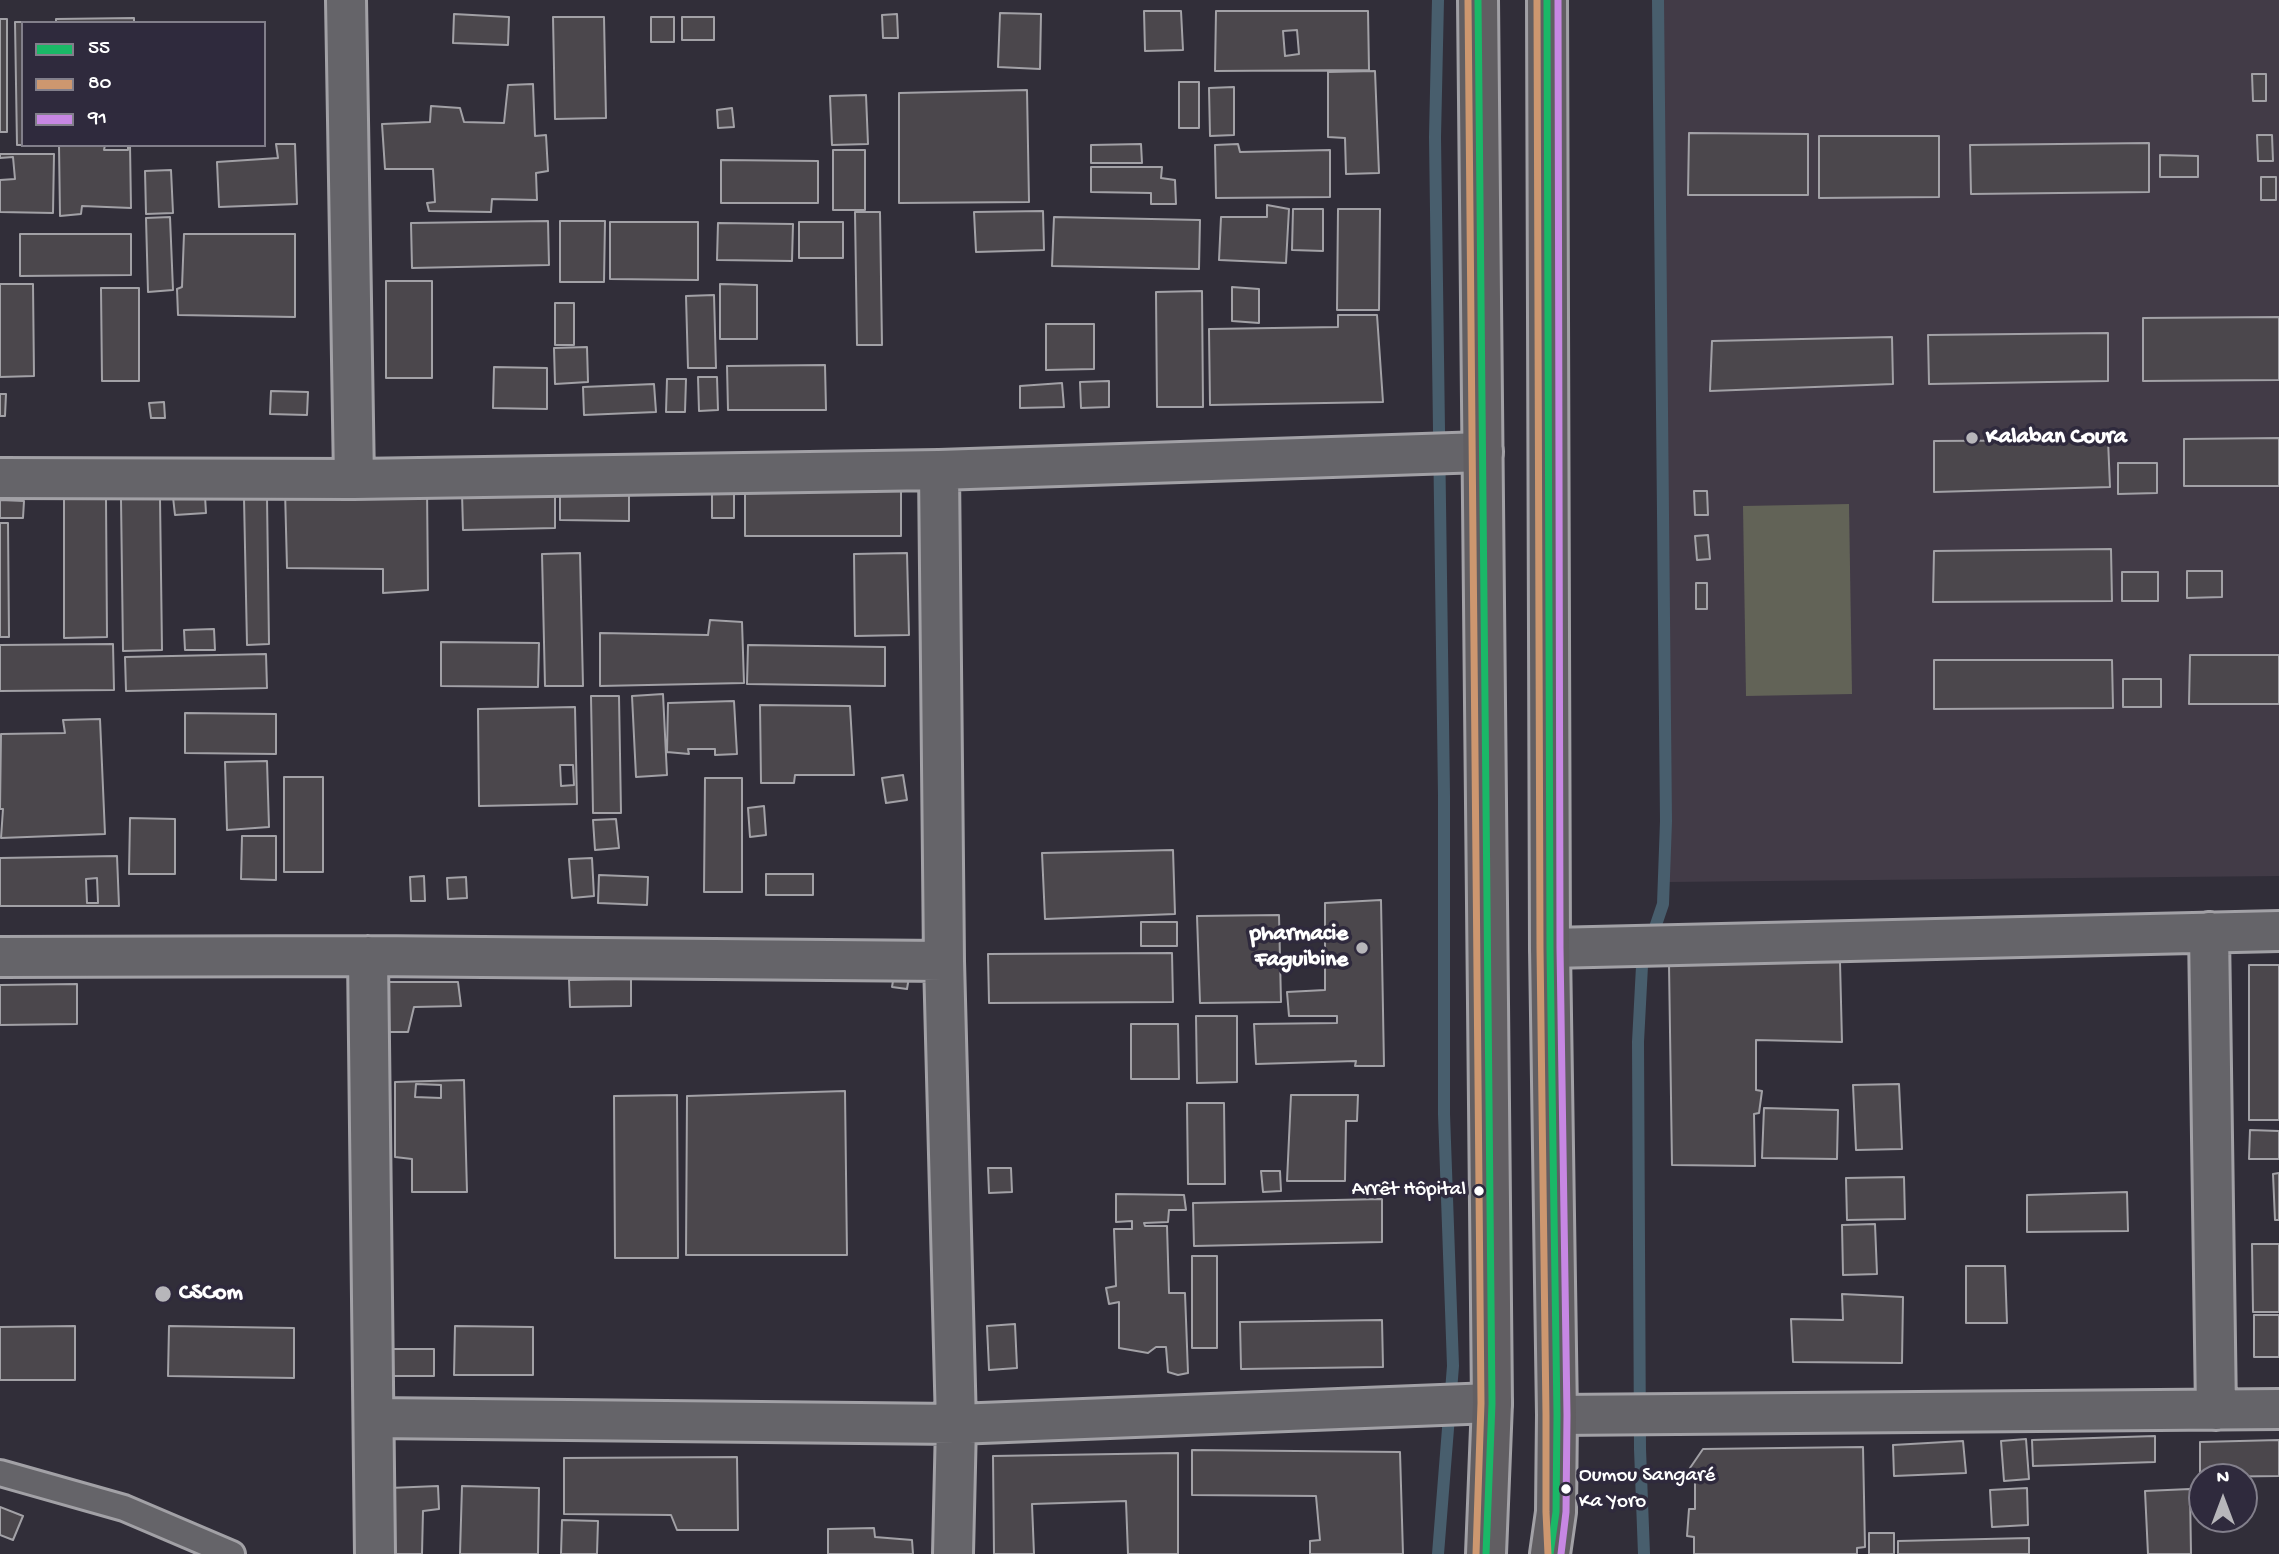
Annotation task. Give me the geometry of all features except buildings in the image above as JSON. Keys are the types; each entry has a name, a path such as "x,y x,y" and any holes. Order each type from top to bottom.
{"highway":[{"path":"1478,0 1492,1403 1486,1554"},
{"path":"1547,0 1550,948 1556,1512 1559,1554"},
{"path":"1550,1554 1556,1512"}],"street":[{"path":"346,0 354,479"},
{"path":"0,478 354,479 939,470 1483,452"},
{"path":"939,470 944,961 956,1424 953,1554"},
{"path":"1550,948 2279,931"},
{"path":"2209,932 2216,1410"},
{"path":"0,957 368,956 944,961"},
{"path":"368,956 375,1554"},
{"path":"374,1418 956,1424 1492,1403"},
{"path":"1557,1415 2279,1409"}],"lane":[{"path":"0,1473 124,1508 232,1554"}],"shaded area":[{"name":"Kalaban Coura","path":"1660,0 2279,0 2279,876 1669,882"},
{"path":"1849,504 1852,694 1746,696 1743,506"}],"waterway":[{"path":"1438,0 1435,137 1444,796 1444,1114 1453,1366 1438,1554"},
{"path":"1644,1554 1640,1449 1638,1042 1642,966 1663,904 1666,821 1658,0"}],"transit line":[{"name":"80","path":"1468,0 1481,1403 1476,1554"},
{"name":"55","path":"1478,0 1492,1403 1486,1554"},
{"name":"80","path":"1537,0 1540,948 1548,1554"},
{"name":"55","path":"1547,0 1550,948 1557,1415 1556,1512 1550,1554"},
{"name":"91","path":"1558,0 1560,948 1567,1415 1566,1512 1561,1554"}],"place":[{"name":"Kalaban Coura","path":"1972,438"},
{"name":"pharmacie Faguibine","path":"1362,948"},
{"name":"Arrêt Hôpital","path":"1479,1191"},
{"name":"CSCom","path":"163,1294"},
{"name":"Oumou Sangaré Ka Yoro","path":"1566,1489"}]}
